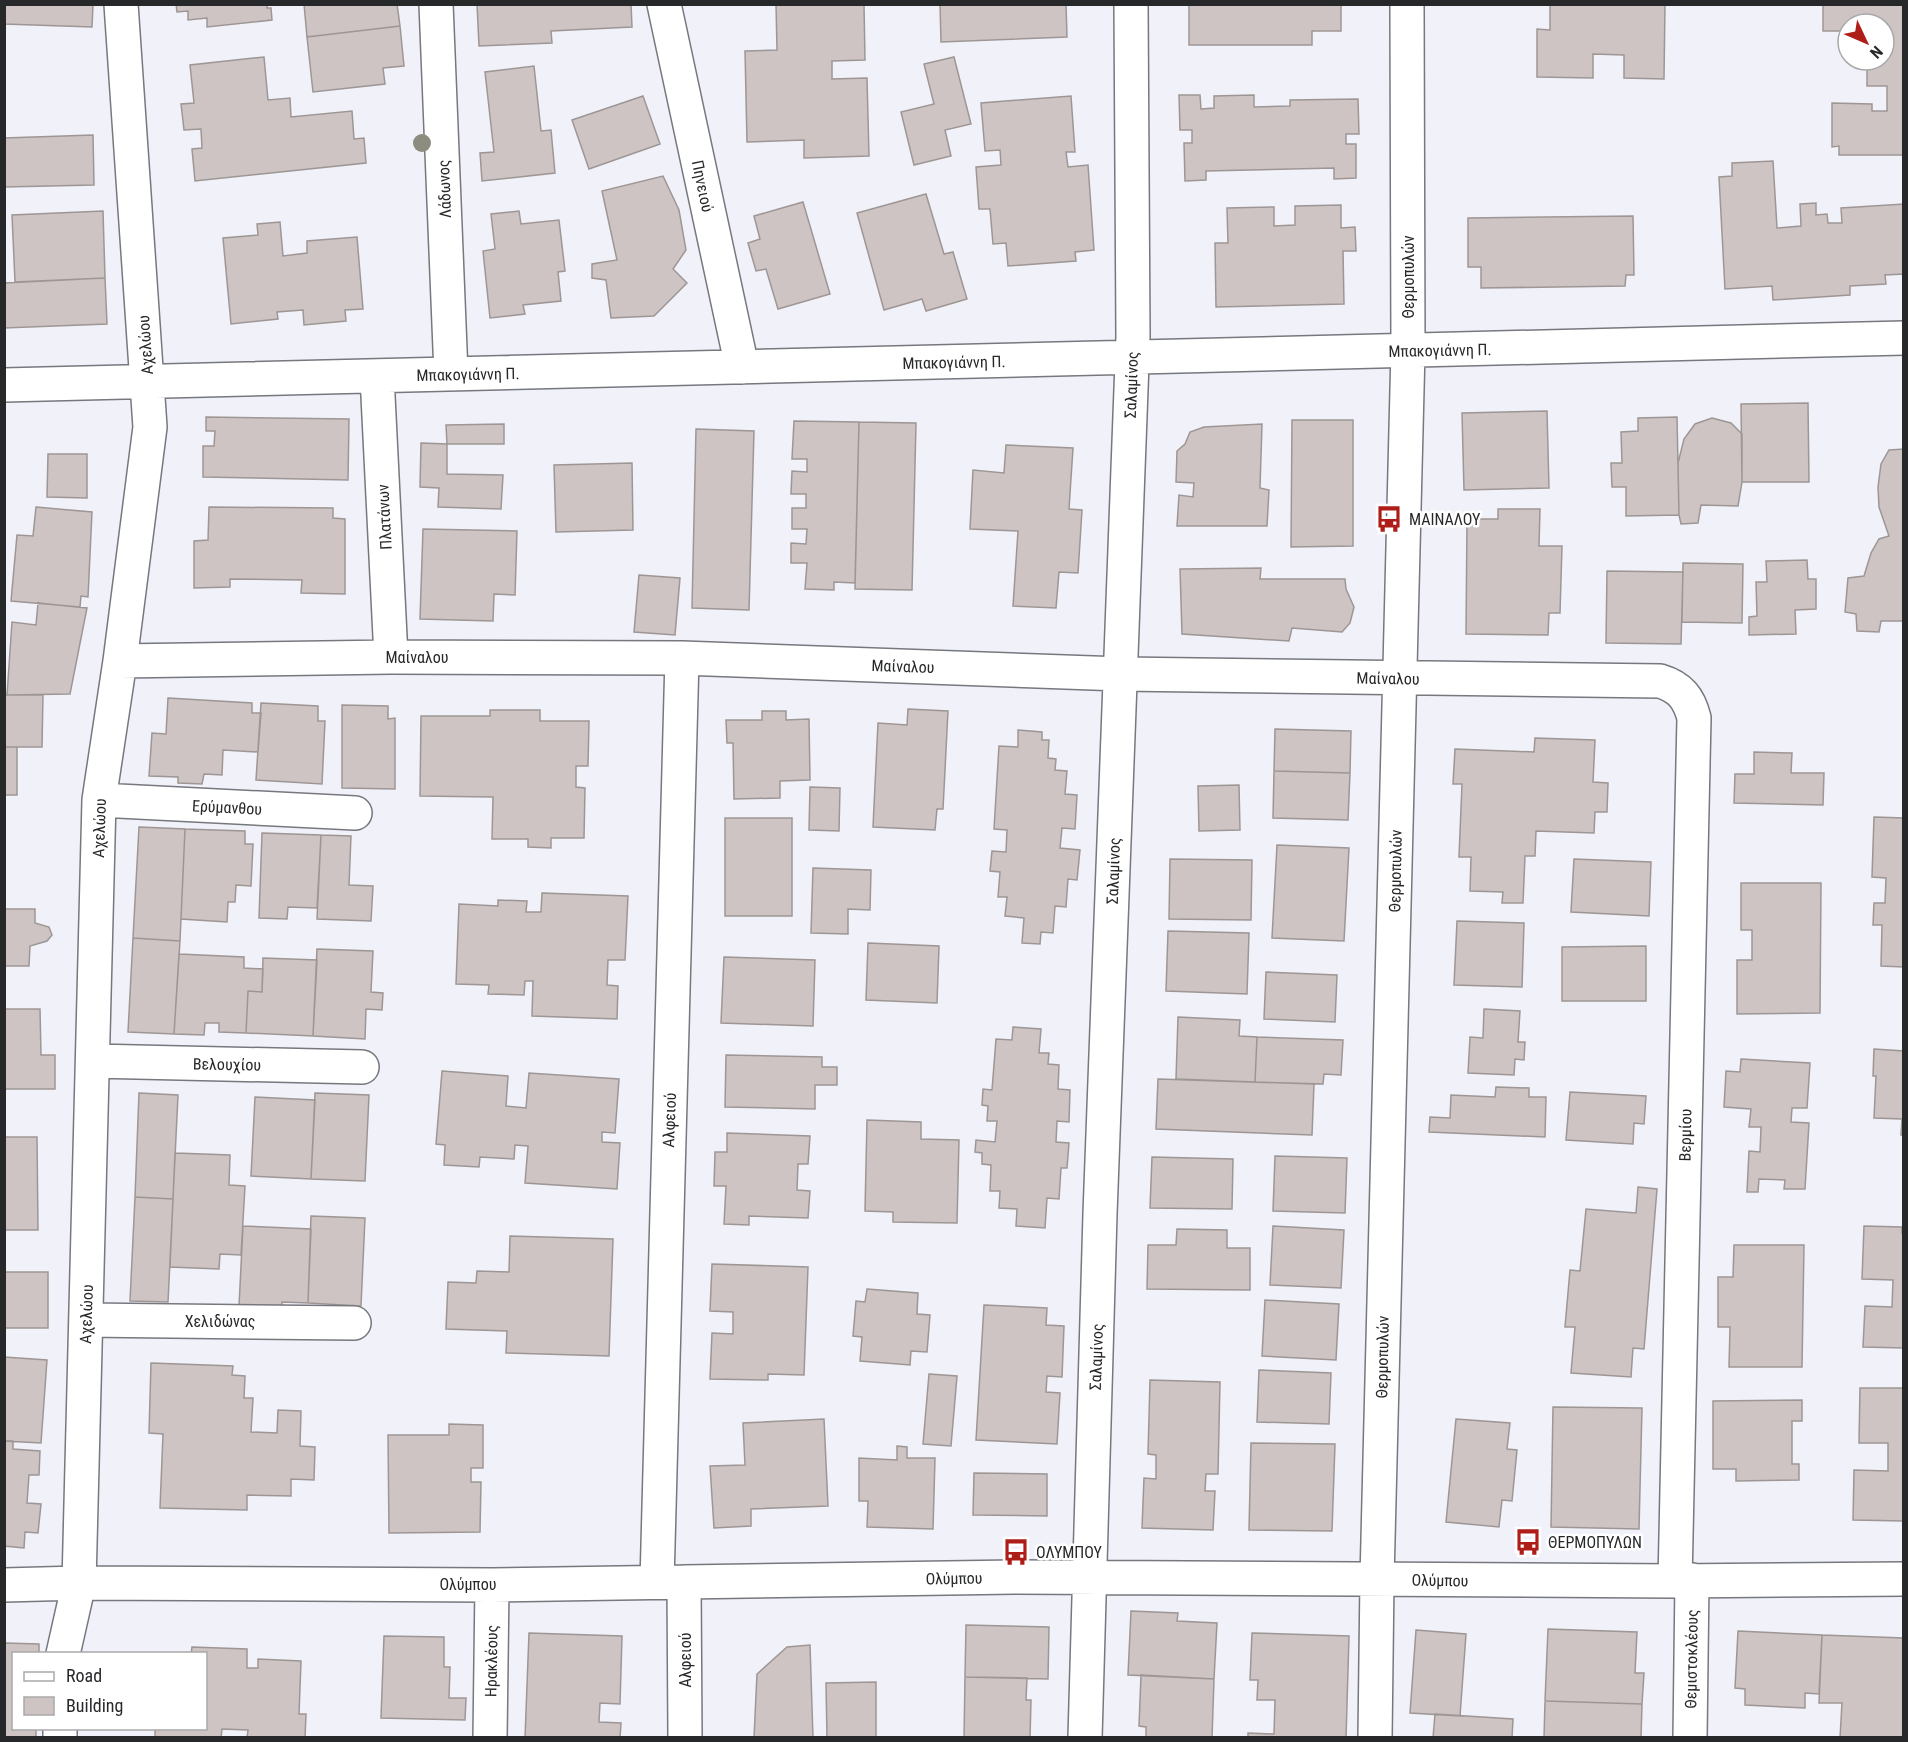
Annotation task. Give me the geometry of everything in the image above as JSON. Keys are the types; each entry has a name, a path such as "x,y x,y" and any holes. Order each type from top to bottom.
{"street":[{"name":"Αχελώου","path":"63,1652 79,1583 99,800 120,661 150,427 121,4"},
{"name":"Λάδωνος","path":"436,4 451,374"},
{"name":"Πηνειού","path":"664,4 742,367"},
{"name":"Σαλαμίνος","path":"1085,1737 1100,1214 1132,357 1131,4"},
{"name":"Θερμοπυλών","path":"1375,1737 1408,350 1407,4"},
{"name":"Μπακογιάννη Π.","path":"4,386 1904,338"},
{"name":"Πλατάνων","path":"377,376 391,657"},
{"name":"Μαίναλου","path":"120,661 391,657 682,658 1121,674 1660,681 1682,692"},
{"name":"Αλφειού","path":"682,658 670,1582 685,1737"},
{"name":"Βερμίου","path":"1682,692 1691,705 1694,718 1684,1581"},
{"name":"Ερύμανθου","path":"99,800 355,813"},
{"name":"Βελουχίου","path":"93,1061 362,1067"},
{"name":"Χελιδώνας","path":"86,1320 354,1323"},
{"name":"Ολύμπου","path":"4,1585 79,1583 492,1584 1090,1578 1684,1581 1904,1579"},
{"name":"Θεμιστοκλέους","path":"1684,1581 1690,1737"},
{"name":"Ηρακλέους","path":"490,1737 492,1584"}],"building":[{"path":"4,4 93,4 92,27 4,24"},
{"path":"176,4 267,4 267,8 271,8 272,20 207,27 207,18 188,20 188,11 177,12"},
{"path":"304,4 397,4 400,26 307,37"},
{"path":"477,4 631,4 632,27 551,31 552,43 479,46"},
{"path":"776,4 864,4 865,60 832,61 832,79 867,78 869,156 804,158 804,140 747,142 745,51 777,50"},
{"path":"940,4 1066,4 1067,37 941,42"},
{"path":"1189,4 1341,4 1341,31 1312,31 1312,45 1189,45"},
{"path":"1550,4 1665,4 1664,79 1624,78 1624,55 1593,54 1593,78 1537,77 1537,29 1550,30"},
{"path":"1823,4 1904,4 1904,155 1839,155 1839,146 1832,147 1832,103 1872,104 1872,111 1887,111 1887,86 1867,86 1867,72 1896,72 1896,12 1836,12 1836,31 1823,31"},
{"path":"400,26 404,66 383,68 385,84 313,92 307,37"},
{"path":"264,57 268,100 290,98 291,117 352,111 354,139 364,138 366,163 195,181 192,149 202,148 201,129 184,130 181,104 194,103 190,65"},
{"path":"954,57 971,124 945,130 951,156 914,165 901,112 934,104 924,64"},
{"path":"534,66 541,131 551,130 555,173 482,181 480,153 494,152 485,72"},
{"path":"1179,95 1200,95 1201,109 1214,108 1214,96 1254,95 1254,107 1290,106 1290,100 1358,99 1359,134 1346,134 1346,144 1356,144 1356,178 1334,179 1334,168 1206,171 1206,180 1185,181 1184,143 1192,143 1192,130 1180,130"},
{"path":"643,96 660,144 589,169 572,120"},
{"path":"1071,96 1075,152 1066,152 1068,167 1088,165 1094,250 1075,252 1076,261 1008,266 1006,243 993,244 990,209 979,209 976,167 1001,165 1000,150 985,151 981,103"},
{"path":"93,135 94,185 4,187 4,138"},
{"path":"1773,161 1777,228 1801,226 1800,204 1816,203 1816,215 1827,214 1828,223 1842,223 1841,208 1904,204 1904,274 1885,275 1886,284 1850,286 1850,295 1773,300 1772,286 1725,289 1719,177 1732,176 1732,163"},
{"path":"663,176 679,210 686,250 673,269 687,283 654,316 611,318 606,280 592,278 592,264 617,260 602,191"},
{"path":"926,194 944,254 953,252 967,299 926,311 922,299 884,310 857,213"},
{"path":"803,202 830,294 778,309 766,269 756,271 748,243 760,239 754,216"},
{"path":"1341,205 1341,228 1355,227 1356,251 1343,251 1344,304 1216,307 1215,243 1228,243 1227,208 1274,207 1274,226 1295,225 1295,206"},
{"path":"103,211 105,278 15,282 12,215"},
{"path":"519,211 521,224 559,220 565,271 558,272 561,301 523,305 525,314 490,318 483,251 495,249 491,214"},
{"path":"1633,216 1634,275 1626,275 1625,286 1481,288 1481,267 1468,267 1468,218"},
{"path":"280,222 283,256 307,253 307,241 357,237 363,309 345,310 346,321 304,325 303,310 277,312 278,319 231,324 223,238 258,235 257,224"},
{"path":"105,278 107,324 4,328 4,283"},
{"path":"1808,403 1809,482 1742,482 1741,404"},
{"path":"1547,411 1549,488 1464,490 1462,413"},
{"path":"206,417 349,419 348,480 203,477 203,446 214,446 215,431 206,431"},
{"path":"1677,417 1679,515 1626,516 1626,487 1612,487 1611,463 1622,463 1621,432 1638,431 1638,418"},
{"path":"1712,418 1731,423 1742,434 1742,482 1738,506 1701,505 1698,523 1681,524 1678,463 1684,439 1695,424"},
{"path":"1292,420 1353,420 1353,546 1291,547"},
{"path":"794,421 859,422 855,583 834,582 834,590 805,589 807,563 791,563 791,543 806,544 807,529 792,529 792,508 806,508 806,494 791,494 792,471 807,472 807,459 792,459"},
{"path":"859,422 916,423 912,590 855,589"},
{"path":"504,424 504,444 447,444 446,425"},
{"path":"1262,424 1260,488 1269,490 1267,526 1177,526 1179,495 1193,497 1194,483 1176,482 1177,451 1185,444 1190,432 1204,427"},
{"path":"696,429 754,431 749,610 692,608"},
{"path":"421,443 447,444 447,474 503,475 501,509 438,507 439,488 420,487"},
{"path":"1006,445 1073,448 1069,509 1082,510 1078,573 1059,572 1056,608 1013,606 1018,531 970,529 973,470 1004,473"},
{"path":"1904,449 1904,621 1881,621 1879,632 1857,631 1856,614 1845,612 1848,578 1864,576 1871,553 1879,539 1889,536 1879,507 1878,487 1881,464 1889,450"},
{"path":"48,454 87,454 87,498 47,497"},
{"path":"632,463 633,530 556,532 554,465"},
{"path":"36,507 92,512 88,597 81,596 80,607 11,601 17,535 33,536"},
{"path":"209,507 333,508 333,518 345,519 345,594 301,593 302,580 230,579 230,587 194,588 194,541 208,540"},
{"path":"1498,509 1540,509 1539,546 1562,546 1560,613 1549,613 1548,635 1466,634 1467,519 1498,519"},
{"path":"423,529 517,531 515,595 494,594 493,621 420,619"},
{"path":"1807,560 1808,579 1816,579 1816,609 1795,610 1796,634 1749,635 1749,617 1757,616 1756,582 1767,582 1766,561"},
{"path":"1683,563 1743,564 1742,623 1682,622"},
{"path":"1261,568 1260,579 1345,579 1346,589 1354,607 1350,623 1342,632 1292,628 1289,641 1182,634 1180,569"},
{"path":"1607,571 1683,572 1681,644 1606,643"},
{"path":"639,575 680,578 675,635 634,632"},
{"path":"38,603 87,608 70,694 7,695 12,622 36,625"},
{"path":"4,695 43,695 42,747 4,747"},
{"path":"168,698 252,703 252,713 261,713 258,752 223,750 222,775 204,774 202,784 178,783 178,777 149,776 152,733 166,734"},
{"path":"261,703 318,706 318,721 325,721 322,784 256,780"},
{"path":"342,705 388,706 388,719 395,718 395,789 342,788"},
{"path":"908,709 948,711 943,809 937,809 935,830 873,827 878,723 907,725"},
{"path":"490,710 540,710 540,721 589,721 588,766 576,766 576,787 585,788 584,838 551,838 551,848 528,847 528,839 492,839 493,797 420,796 421,716 490,716"},
{"path":"762,711 786,711 786,720 809,719 810,780 780,781 780,798 734,799 733,743 727,743 726,720 762,720"},
{"path":"1275,729 1351,731 1350,773 1274,771"},
{"path":"1018,730 1042,732 1042,740 1049,740 1048,758 1056,759 1055,770 1067,771 1065,794 1077,795 1075,829 1062,828 1060,848 1080,850 1077,880 1068,879 1066,907 1055,906 1053,933 1041,932 1040,944 1022,943 1024,918 1005,916 1007,897 998,897 1000,872 990,871 992,851 1006,852 1007,830 994,829 999,746 1018,747"},
{"path":"1535,738 1595,740 1593,782 1608,783 1607,812 1595,812 1594,833 1536,831 1535,856 1525,856 1523,903 1502,903 1503,892 1470,891 1471,857 1459,857 1462,784 1453,784 1455,749 1534,752"},
{"path":"4,747 17,747 17,795 4,795"},
{"path":"1754,752 1792,753 1791,773 1824,773 1823,805 1734,803 1735,774 1754,774"},
{"path":"1274,771 1350,773 1348,820 1273,818"},
{"path":"1239,785 1240,830 1199,831 1198,786"},
{"path":"810,787 840,788 839,831 809,830"},
{"path":"1874,817 1904,818 1904,967 1881,966 1882,925 1873,925 1874,903 1885,903 1886,878 1872,877"},
{"path":"725,818 792,818 792,916 725,916"},
{"path":"139,827 185,829 180,941 133,938"},
{"path":"185,829 245,831 245,844 253,844 251,886 236,885 235,902 228,902 227,922 181,919"},
{"path":"262,833 321,835 317,908 288,907 287,919 259,918"},
{"path":"321,835 351,836 349,885 373,886 371,921 317,919"},
{"path":"1277,845 1349,848 1344,941 1272,938"},
{"path":"1170,859 1252,860 1251,920 1169,919"},
{"path":"1574,859 1651,862 1649,916 1571,912"},
{"path":"813,868 871,870 870,910 848,909 848,934 811,933"},
{"path":"1741,883 1821,883 1820,1013 1737,1014 1737,960 1752,960 1752,930 1741,930"},
{"path":"542,893 628,896 625,960 608,960 607,985 618,986 617,1019 532,1016 533,981 525,981 524,995 488,994 489,985 456,984 459,904 498,906 498,900 527,901 526,912 541,912"},
{"path":"4,909 35,909 35,923 49,927 52,935 47,941 30,946 29,966 4,966"},
{"path":"1457,921 1524,923 1522,987 1454,985"},
{"path":"1168,931 1249,933 1247,994 1166,991"},
{"path":"133,938 180,941 174,1034 128,1032"},
{"path":"868,943 939,946 937,1003 866,1000"},
{"path":"1646,946 1646,1001 1562,1001 1562,947"},
{"path":"317,949 373,951 371,992 383,993 382,1010 366,1009 365,1039 313,1036"},
{"path":"179,954 244,957 244,968 263,969 262,992 248,991 246,1033 219,1032 219,1023 205,1023 204,1035 174,1034"},
{"path":"724,957 815,960 813,1026 721,1023"},
{"path":"263,958 317,960 313,1036 246,1033 248,991 262,992"},
{"path":"1266,972 1337,975 1335,1022 1264,1019"},
{"path":"4,1009 40,1009 41,1055 55,1055 55,1089 4,1089"},
{"path":"1484,1009 1520,1011 1518,1042 1525,1042 1524,1060 1515,1059 1514,1075 1468,1073 1470,1037 1483,1038"},
{"path":"1178,1017 1240,1020 1239,1036 1257,1037 1255,1082 1176,1079"},
{"path":"1013,1027 1041,1029 1039,1053 1049,1053 1048,1064 1059,1065 1058,1089 1070,1090 1069,1122 1057,1121 1056,1142 1069,1143 1067,1168 1061,1168 1059,1199 1047,1198 1045,1228 1016,1226 1017,1209 999,1208 1000,1191 990,1191 991,1165 982,1164 982,1153 975,1152 976,1140 995,1142 997,1121 987,1121 988,1106 982,1105 983,1089 992,1090 996,1039 1012,1040"},
{"path":"1257,1037 1343,1040 1341,1075 1324,1074 1323,1084 1255,1082"},
{"path":"1874,1049 1904,1051 1904,1135 1901,1135 1902,1119 1874,1118 1876,1076 1873,1076"},
{"path":"726,1055 822,1057 822,1067 837,1067 837,1085 815,1085 815,1109 725,1107"},
{"path":"1741,1059 1810,1063 1807,1108 1792,1108 1791,1122 1809,1123 1805,1189 1784,1189 1785,1180 1759,1179 1758,1192 1747,1192 1749,1151 1760,1152 1761,1127 1749,1127 1751,1109 1724,1107 1726,1071 1740,1072"},
{"path":"442,1071 508,1076 506,1106 526,1108 529,1073 619,1079 615,1133 602,1132 602,1142 620,1143 617,1189 525,1183 528,1146 515,1145 514,1159 480,1157 479,1167 444,1165 445,1145 436,1144"},
{"path":"1158,1079 1314,1084 1312,1135 1156,1129"},
{"path":"1496,1087 1529,1088 1529,1097 1546,1097 1545,1137 1429,1132 1430,1117 1450,1118 1451,1095 1495,1097"},
{"path":"1570,1092 1646,1096 1644,1124 1634,1123 1633,1144 1566,1140"},
{"path":"139,1093 178,1095 173,1199 135,1197"},
{"path":"315,1093 369,1095 365,1181 311,1179"},
{"path":"255,1097 315,1100 311,1179 251,1176"},
{"path":"867,1120 921,1122 921,1139 959,1140 957,1223 893,1222 893,1212 865,1211"},
{"path":"727,1133 810,1136 808,1164 798,1164 797,1190 810,1191 808,1218 749,1216 749,1225 724,1224 726,1186 714,1186 715,1152 727,1152"},
{"path":"4,1137 37,1137 38,1230 4,1230"},
{"path":"175,1153 230,1155 229,1185 245,1186 241,1255 220,1254 219,1269 170,1267"},
{"path":"1275,1156 1347,1158 1345,1213 1273,1211"},
{"path":"1152,1157 1233,1159 1232,1209 1150,1208"},
{"path":"1638,1187 1657,1189 1644,1349 1633,1348 1631,1377 1571,1373 1575,1327 1565,1327 1570,1270 1580,1271 1586,1209 1636,1213"},
{"path":"135,1197 173,1199 168,1302 130,1301"},
{"path":"311,1216 365,1218 361,1306 308,1303"},
{"path":"243,1226 311,1229 308,1303 282,1302 282,1308 239,1306"},
{"path":"1273,1226 1344,1230 1341,1288 1270,1285"},
{"path":"1864,1226 1902,1227 1902,1233 1904,1233 1904,1348 1863,1347 1865,1306 1892,1307 1893,1280 1862,1279"},
{"path":"1177,1229 1227,1230 1227,1248 1250,1248 1250,1290 1147,1289 1148,1245 1176,1245"},
{"path":"510,1236 613,1239 609,1356 506,1353 507,1331 446,1329 448,1282 476,1283 477,1271 509,1272"},
{"path":"1734,1245 1804,1245 1802,1367 1729,1367 1730,1327 1718,1327 1718,1277 1733,1277"},
{"path":"712,1264 808,1267 804,1375 768,1374 768,1380 710,1379 712,1333 733,1334 733,1312 710,1311"},
{"path":"4,1272 48,1272 48,1328 4,1328"},
{"path":"867,1289 918,1293 917,1314 930,1315 927,1352 911,1351 910,1365 860,1361 862,1337 853,1336 856,1301 865,1302"},
{"path":"1265,1300 1339,1304 1336,1360 1262,1356"},
{"path":"984,1305 1047,1308 1046,1325 1064,1326 1062,1377 1047,1376 1046,1392 1060,1393 1057,1444 976,1440"},
{"path":"4,1357 47,1360 41,1443 4,1441"},
{"path":"151,1363 233,1366 232,1375 245,1376 244,1398 253,1398 251,1432 277,1433 278,1410 301,1411 300,1446 315,1447 314,1480 291,1479 291,1496 247,1495 247,1510 160,1508 163,1434 149,1433"},
{"path":"1259,1370 1331,1373 1329,1424 1257,1422"},
{"path":"929,1374 957,1376 951,1446 923,1444"},
{"path":"1150,1380 1220,1382 1218,1474 1206,1474 1205,1491 1215,1491 1213,1530 1142,1528 1144,1478 1156,1479 1156,1455 1148,1454"},
{"path":"1860,1388 1904,1388 1904,1521 1853,1520 1854,1470 1888,1471 1888,1443 1859,1443"},
{"path":"1802,1400 1802,1421 1792,1421 1792,1464 1799,1464 1799,1480 1736,1481 1736,1469 1713,1469 1713,1401"},
{"path":"1553,1407 1642,1408 1639,1529 1551,1527"},
{"path":"824,1419 828,1506 751,1509 751,1526 714,1528 710,1466 745,1465 743,1423"},
{"path":"1456,1419 1510,1423 1507,1449 1517,1450 1512,1501 1502,1500 1499,1527 1446,1522"},
{"path":"449,1424 483,1425 483,1468 471,1468 471,1482 481,1482 480,1532 389,1533 388,1435 449,1435"},
{"path":"4,1441 13,1441 13,1449 40,1451 39,1475 29,1475 27,1503 41,1504 38,1533 25,1532 24,1548 4,1546"},
{"path":"1251,1443 1335,1444 1332,1531 1249,1530"},
{"path":"897,1446 907,1447 907,1458 935,1458 933,1529 867,1527 868,1501 859,1501 859,1458 897,1460"},
{"path":"974,1473 1047,1474 1047,1516 973,1515"},
{"path":"1131,1611 1178,1613 1177,1621 1217,1623 1214,1679 1128,1675"},
{"path":"966,1625 1049,1627 1048,1679 965,1677"},
{"path":"1548,1629 1637,1632 1635,1673 1644,1673 1642,1704 1545,1701"},
{"path":"1416,1630 1466,1634 1460,1716 1410,1713"},
{"path":"1738,1631 1822,1635 1819,1694 1805,1693 1805,1708 1745,1705 1745,1689 1735,1688"},
{"path":"529,1633 622,1636 620,1704 600,1703 599,1722 621,1723 620,1738 525,1738"},
{"path":"1252,1633 1349,1636 1346,1738 1248,1738 1248,1733 1274,1734 1275,1700 1257,1700 1258,1680 1250,1680"},
{"path":"1822,1635 1904,1638 1904,1738 1840,1738 1842,1703 1819,1703"},
{"path":"384,1636 444,1637 444,1667 450,1667 449,1698 466,1698 465,1720 381,1718"},
{"path":"4,1643 39,1644 39,1652 12,1652 12,1730 36,1730 36,1738 4,1738"},
{"path":"810,1645 813,1738 754,1738 757,1674 787,1647"},
{"path":"192,1647 247,1649 247,1668 258,1668 258,1659 301,1661 299,1714 306,1714 305,1738 247,1738 248,1730 222,1729 221,1738 155,1738 155,1730 207,1730 207,1652 191,1652"},
{"path":"1141,1675 1214,1679 1212,1738 1146,1738 1146,1727 1139,1726"},
{"path":"965,1677 1027,1678 1026,1700 1031,1700 1030,1738 964,1738"},
{"path":"876,1682 876,1738 827,1738 826,1683"},
{"path":"1545,1701 1642,1704 1641,1738 1544,1738"},
{"path":"1435,1714 1513,1719 1512,1738 1433,1738"}],"place":[{"name":"ΜΑΙΝΑΛΟΥ","path":"1389,519"},
{"name":"ΘΕΡΜΟΠΥΛΩΝ","path":"1528,1542"},
{"name":"ΟΛΥΜΠΟΥ","path":"1016,1552"}]}
